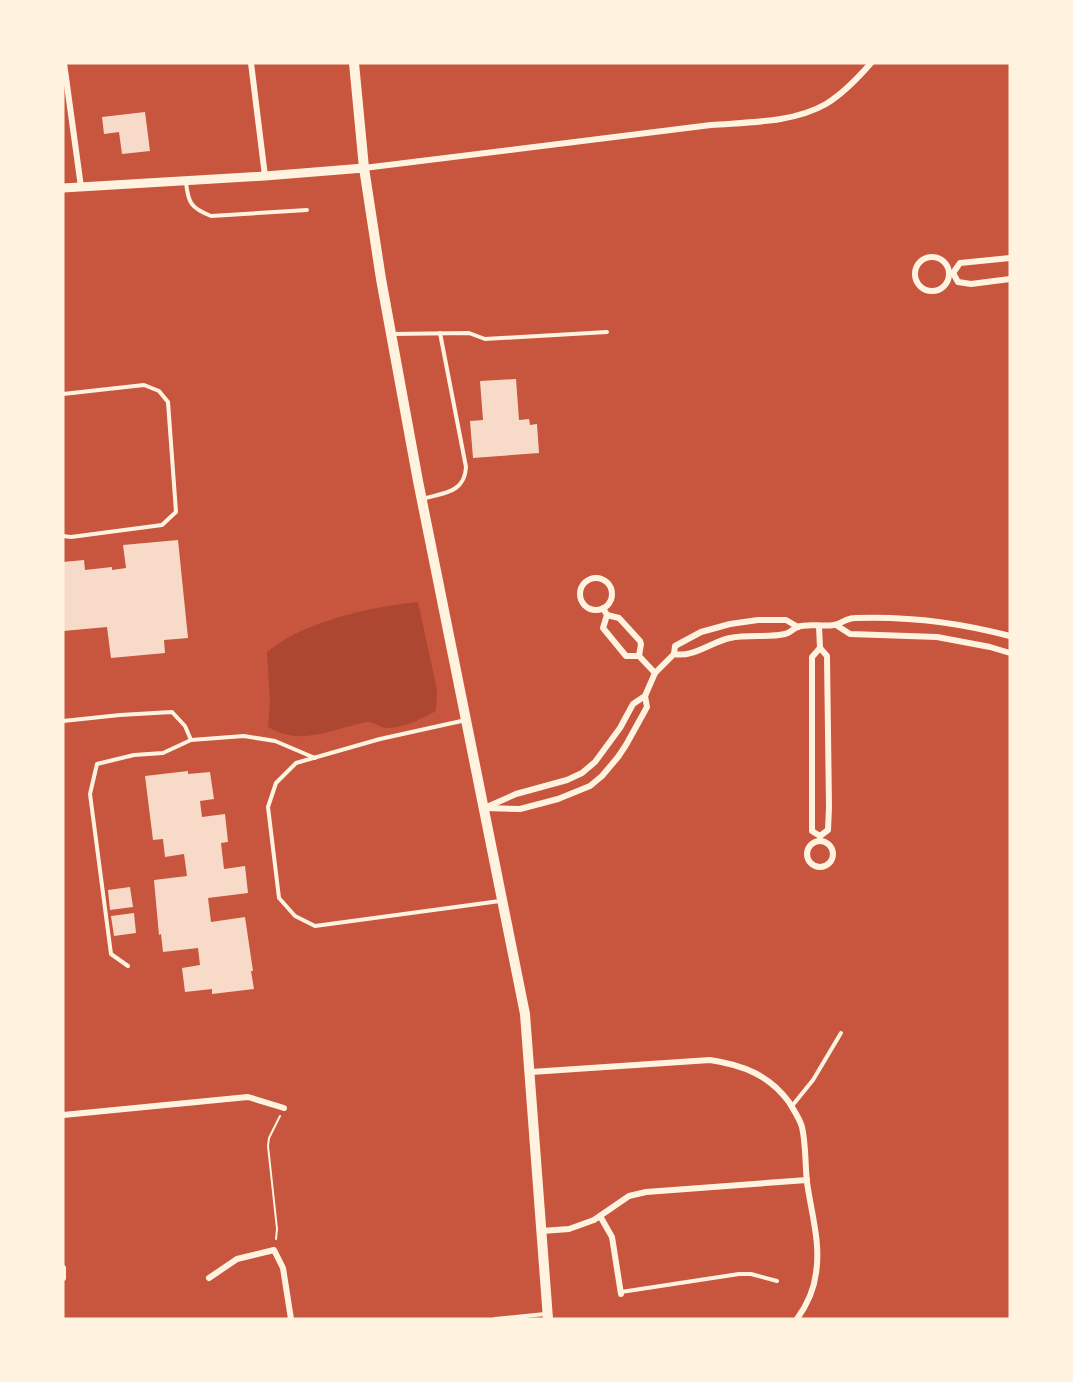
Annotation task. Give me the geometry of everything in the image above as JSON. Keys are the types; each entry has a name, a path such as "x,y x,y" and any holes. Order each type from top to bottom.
{"main road":[{"path":"354,63 364,168 391,334 525,1014 548,1316"}],"street":[{"path":"64,63 81,188"},
{"path":"251,63 265,176"},
{"path":"63,188 364,168 804,114 825,105 840,94 872,63"},
{"path":"1010,258 960,263 951,274 942,288 932,291 918,283 915,272 920,262 936,257 946,263 951,274 958,282 971,284 1010,279"},
{"path":"596,577 602,578 610,586 612,596 610,602 603,608 591,609 583,604 580,599 580,589 586,581 596,577"},
{"path":"603,608 607,615 619,618 639,641 641,644 639,656"},
{"path":"607,615 603,628 618,649 626,656 639,656 655,673"},
{"path":"674,654 689,655 711,643 731,638 787,634 798,627 836,625 844,619 854,618 954,624 1010,636"},
{"path":"485,808 516,795 567,780 582,773 596,762 620,728 633,704 645,696 655,673 674,654 675,646 701,632 730,624 786,620 798,627"},
{"path":"836,625 850,634 937,637 1010,653"},
{"path":"819,626 820,648 827,656 828,830 820,838 812,843 807,855 811,863 819,867 827,865 833,854 828,843 820,838 812,831 812,657 820,648"},
{"path":"485,808 525,808 558,799 590,786 602,776 622,751 647,707 645,696"},
{"path":"531,1072 710,1060 731,1063 752,1070 776,1088 802,1126 807,1180 818,1252 816,1276 808,1302 797,1319"},
{"path":"63,1115 248,1097 284,1108"},
{"path":"542,1231 569,1229 600,1216 629,1196 646,1192 807,1180"},
{"path":"600,1216 612,1237 621,1293"},
{"path":"209,1278 237,1259 274,1250 284,1268 291,1319"},
{"path":"63,1268 63,1278"}],"lane":[{"path":"186,181 187,198 198,211 211,216 307,210"},
{"path":"391,334 469,333 485,339 607,332"},
{"path":"422,499 451,491 461,485 466,478 466,467 440,333"},
{"path":"63,394 144,385 159,391 168,402 176,512 162,525 71,537 63,536"},
{"path":"63,721 172,712 185,726 191,740"},
{"path":"467,720 380,739 296,763 276,783 268,807 279,898 295,916 315,926 503,900"},
{"path":"128,966 111,954 90,794 97,764 134,755 163,753 191,740 244,736 275,741 315,758"},
{"path":"791,1107 813,1080 841,1033"},
{"path":"621,1293 739,1274 777,1281"},
{"path":"495,1319 548,1316"}],"path":[{"path":"274,1250 277,1229 269,1138 284,1108"}],"shaded area":[{"path":"418,602 437,690 436,711 394,728 385,728 366,722 317,735 292,736 268,727 270,703 267,652 299,632 338,617"}],"building":[{"path":"145,112 150,151 122,154 119,132 104,134 102,117"},
{"path":"516,379 519,420 529,419 530,425 537,424 539,453 473,458 470,421 483,420 480,381"},
{"path":"178,540 188,638 164,640 165,653 111,658 107,627 63,631 63,562 84,560 85,570 126,568 123,545"},
{"path":"188,771 188,774 210,772 214,799 200,801 202,817 225,814 228,842 221,843 224,869 245,866 248,893 208,898 211,922 245,917 254,989 212,994 212,989 185,992 182,968 200,965 198,948 163,952 161,934 159,935 154,880 187,876 184,854 165,857 163,839 153,840 145,776"},
{"path":"130,887 133,907 110,910 108,890"},
{"path":"134,913 136,933 114,936 111,916"}]}
